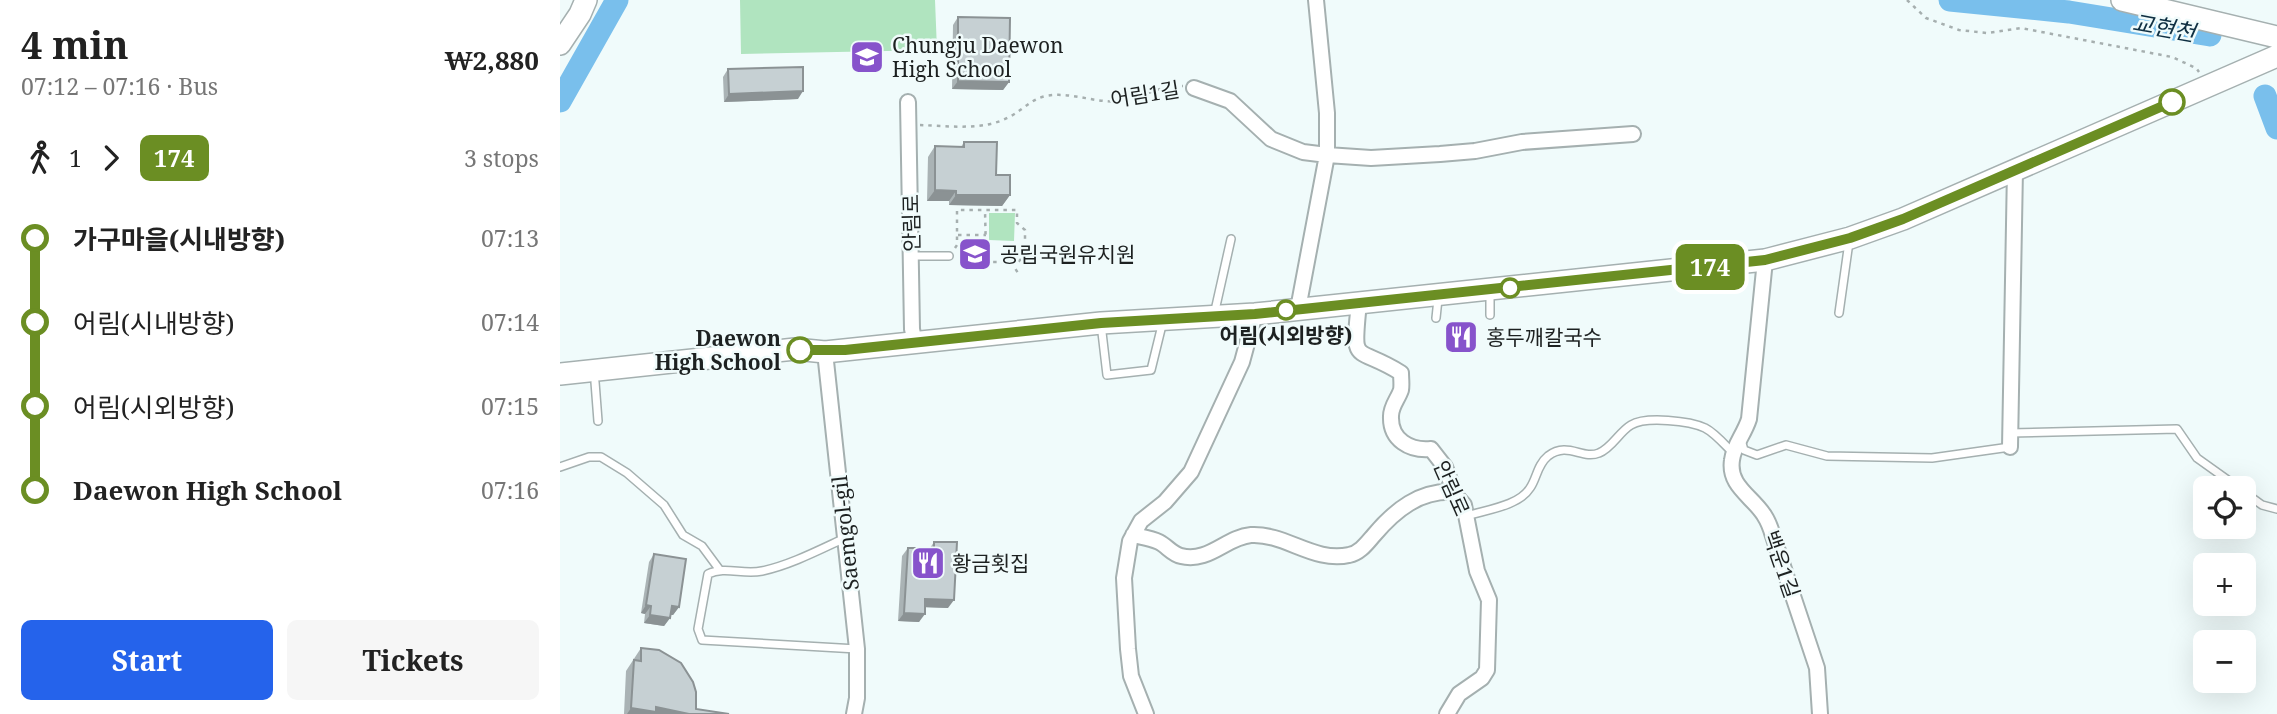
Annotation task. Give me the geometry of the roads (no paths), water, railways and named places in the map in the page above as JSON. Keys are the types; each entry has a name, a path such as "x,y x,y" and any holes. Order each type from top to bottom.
{"street":[{"path":"560,44 567,24 586,0"},
{"path":"1298,309 1326,155 1327,113 1317,0"},
{"path":"2122,0 2276,54"},
{"path":"560,373 795,349 825,352 915,344 1101,323 1255,314 1765,260 1850,238 1903,219 2276,54"},
{"name":"어림1길","path":"1194,88 1230,102 1271,139 1303,152 1326,155 1371,158 1440,154 1545,140 1633,134"},
{"name":"안림로","path":"908,102 912,329 915,344"},
{"path":"2010,440 2015,169"},
{"path":"1733,453 1744,435 1749,419 1765,260"},
{"name":"안림로","path":"1359,303 1355,341 1357,351 1401,373 1401,389 1391,415 1393,429 1398,439 1408,446 1419,450 1431,449 1437,453 1454,492 1464,505 1477,571 1489,600 1487,670 1482,678 1459,694 1447,714"},
{"path":"1146,714 1131,676 1124,604 1126,557 1141,521 1165,502 1191,472 1242,362 1255,314"},
{"path":"560,386 796,362 825,352"},
{"name":"Saemgol-gil","path":"825,352 857,649 857,698 854,714"},
{"name":"백운1길","path":"1733,453 1731,472 1737,485 1764,515 1813,653 1817,668 1820,714"},
{"path":"1133,535 1161,544 1181,556 1207,555 1249,535 1277,539 1308,552 1351,555 1362,548 1392,514 1405,506 1431,492 1454,492"}],"lane":[{"path":"1839,313 1850,238"},
{"path":"1214,315 1231,239"},
{"path":"911,256 950,256"},
{"path":"1489,290 1490,315"},
{"path":"1436,318 1439,295"},
{"path":"1101,323 1107,375 1151,370 1164,318"},
{"path":"595,382 598,421"},
{"path":"1466,517 1516,500 1529,490 1538,467 1548,456 1563,449 1590,455 1601,453 1630,425 1644,419 1659,419 1704,428 1733,453"},
{"path":"1740,439 1744,450 1756,455 1786,445 1827,456 1932,458 2010,440 2177,429 2197,458 2222,476"},
{"path":"560,467 589,457 601,457 627,473 664,505 682,535 702,546 719,569"},
{"path":"2256,501 2277,509"},
{"path":"845,537 764,571 746,573 719,569 708,574 698,629 702,640 857,649"}],"waterway":[{"name":"교현천","path":"560,101 617,0"},
{"name":"교현천","path":"1950,0 2069,12 2210,35"},
{"name":"교현천","path":"2265,96 2277,128"}],"place":[{"name":"Chungju Daewon High School","path":"867,57"},
{"name":"공립국원유치원","path":"975,254"},
{"name":"어림(시외방향)","path":"1286,310"},
{"name":"홍두깨칼국수","path":"1461,337"},
{"name":"Daewon High School","path":"800,350"},
{"name":"황금횟집","path":"928,563"}]}
